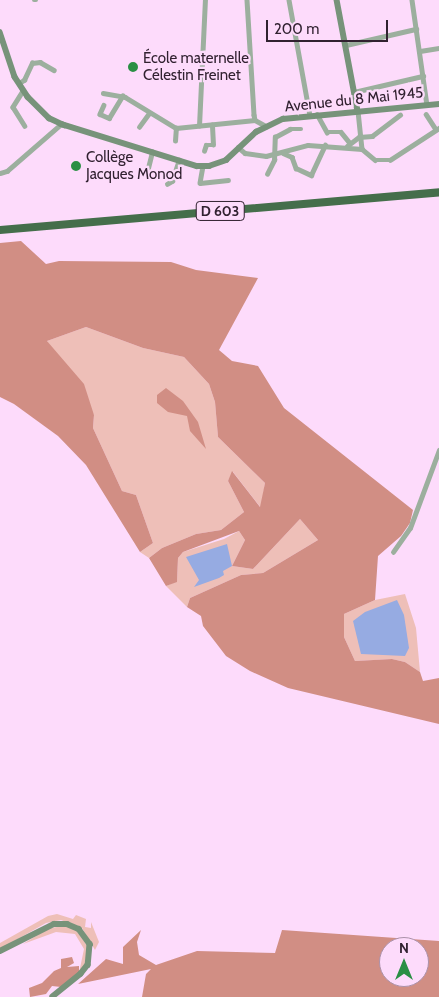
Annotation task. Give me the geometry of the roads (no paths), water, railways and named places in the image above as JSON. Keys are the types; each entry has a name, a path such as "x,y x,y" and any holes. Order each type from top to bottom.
{"highway":[{"name":"D 603","path":"0,230 439,192"},
{"name":"D 603","path":"0,234 439,197"}],"street":[{"path":"199,126 205,0"},
{"path":"247,0 256,132"},
{"path":"289,0 315,117 327,132 341,132 348,144"},
{"path":"337,0 358,111 358,137 362,149"},
{"path":"412,0 427,105"},
{"path":"346,45 416,29"},
{"path":"0,32 3,46 24,91 36,107 62,124 203,166 200,183 228,180"},
{"path":"420,52 439,48"},
{"path":"19,83 24,80 32,63 40,62 54,70"},
{"path":"354,92 423,76"},
{"path":"24,91 13,107 25,126"},
{"path":"103,93 122,96 176,128 254,121 266,126"},
{"path":"104,105 100,114 109,118 122,96"},
{"name":"Avenue du 8 Mai 1945","path":"203,166 221,163 256,132 290,117 315,117 439,104"},
{"path":"139,128 149,113"},
{"path":"238,147 245,153 273,156 308,145 348,144 362,149 375,160 390,160 437,128 426,114"},
{"path":"348,144 358,137 372,136 400,115"},
{"path":"0,173 7,171 62,124"},
{"path":"204,151 206,145 213,145 212,125"},
{"path":"175,141 176,128"},
{"path":"266,174 274,160 275,137 290,130 302,129"},
{"path":"283,152 292,157 296,168 311,175 325,145"},
{"path":"146,176 152,152"},
{"path":"167,184 172,181 179,160"},
{"path":"393,552 410,528 439,450"},
{"path":"0,951 54,924 67,924 79,929 90,947 88,965 81,974 53,997"}],"water":[{"path":"227,544 232,566 223,571 224,575 219,578 194,587 199,580 186,557"},
{"path":"397,600 404,615 409,648 405,656 361,654 353,621 365,612"}],"place":[{"name":"École maternelle Célestin Freinet","path":"133,67"},
{"name":"Collège Jacques Monod","path":"76,166"}]}
